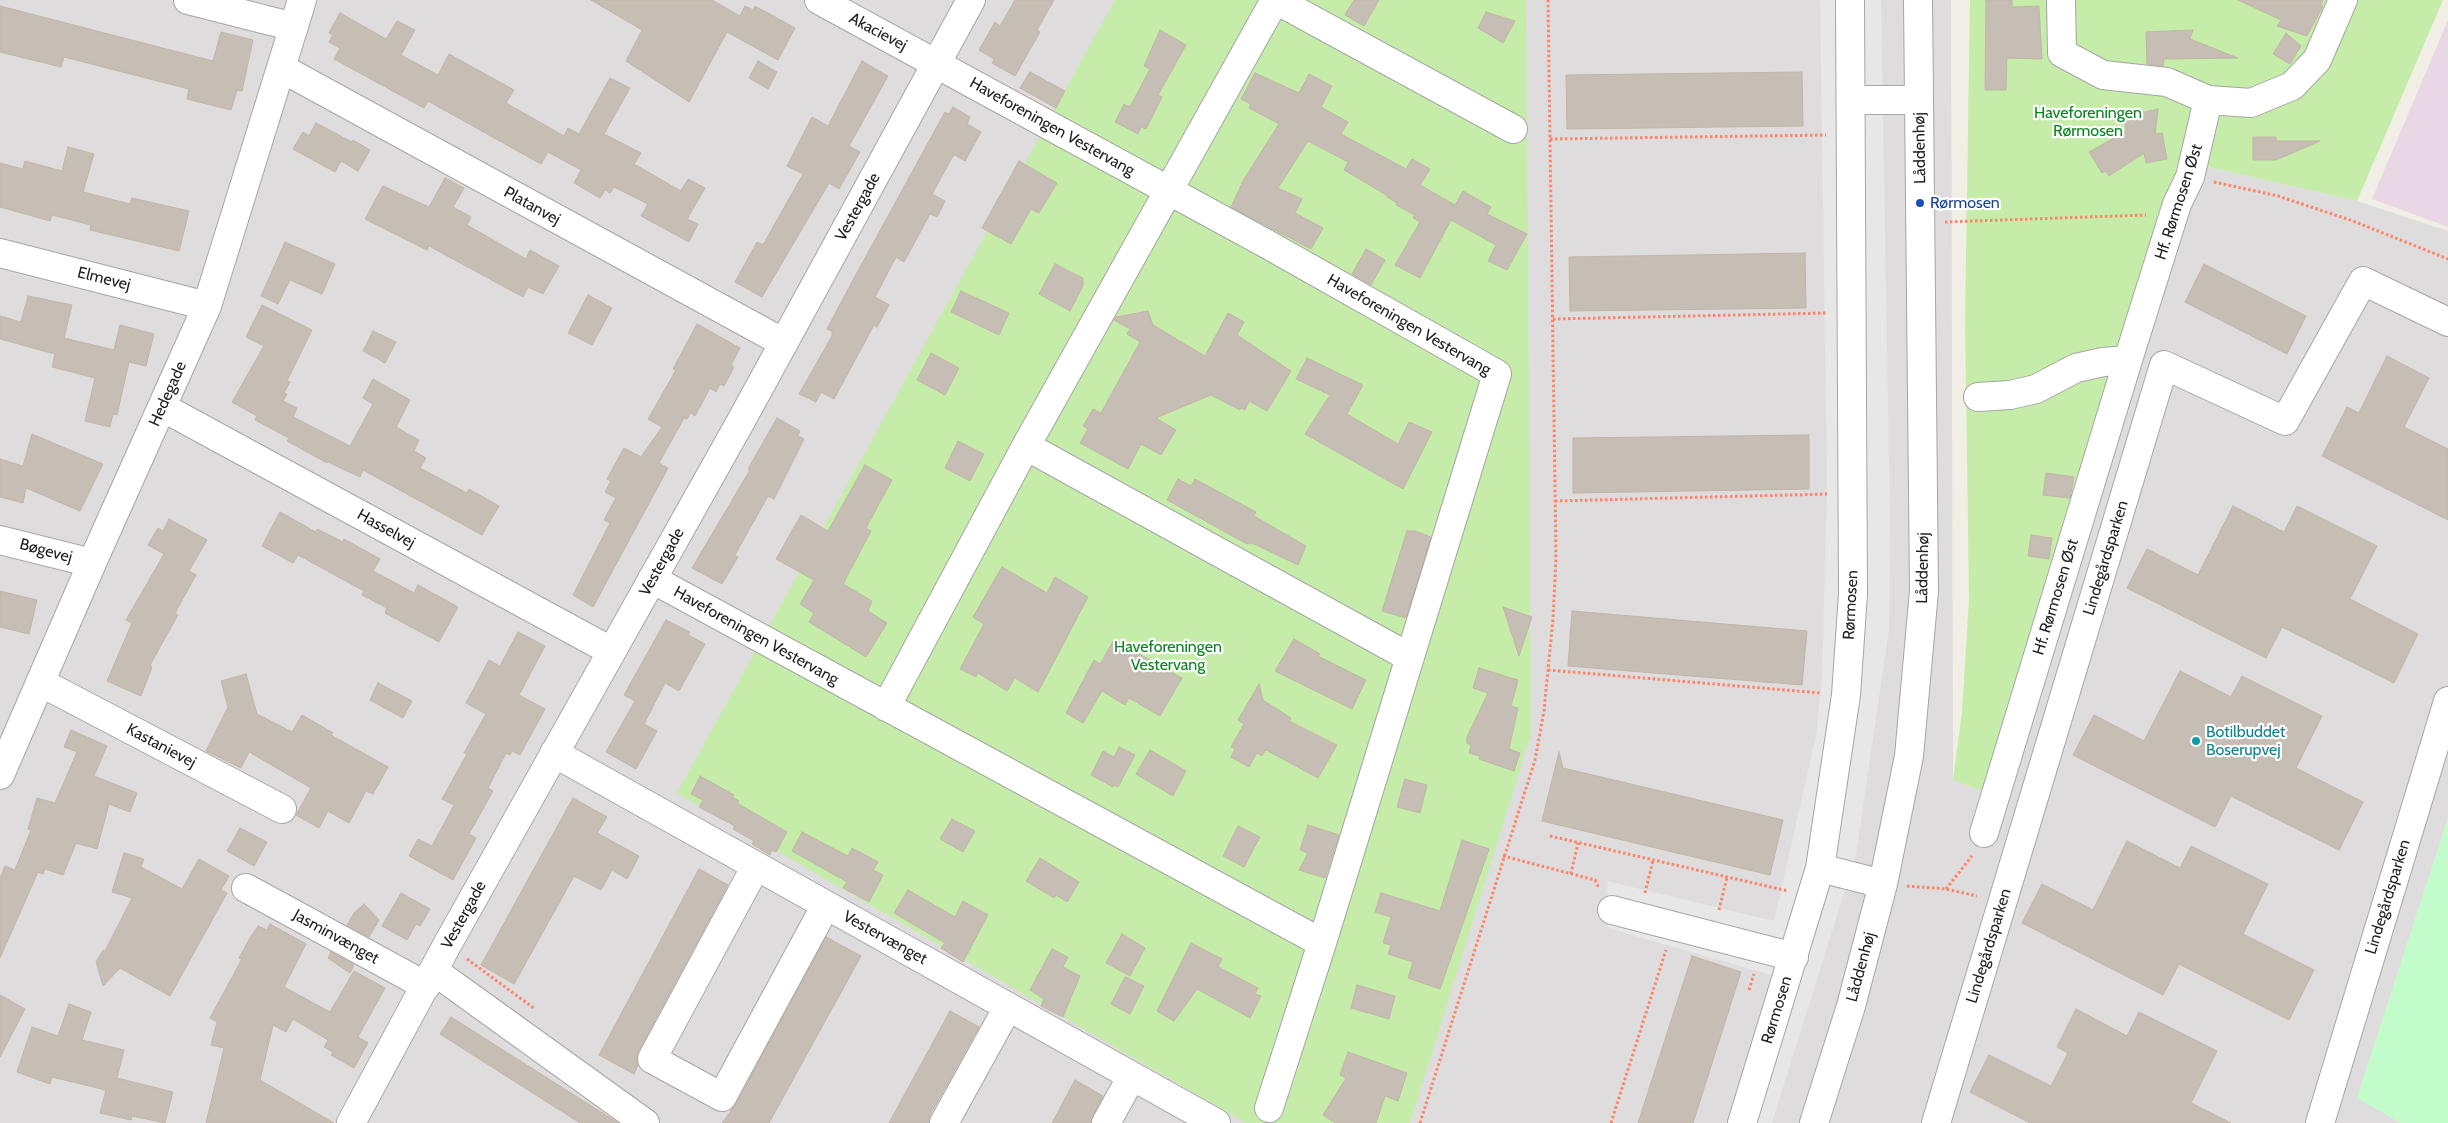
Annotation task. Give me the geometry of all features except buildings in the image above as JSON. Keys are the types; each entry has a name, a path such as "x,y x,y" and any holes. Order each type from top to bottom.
{"street":[{"path":"188,0 294,27"},
{"name":"Hedegade","path":"0,775 207,306 302,0"},
{"name":"Akacievej","path":"819,0 937,63"},
{"name":"Vestergade","path":"351,1123 554,753 784,343 971,0"},
{"path":"886,708 1026,446 1167,190 1276,0 1513,129"},
{"name":"Rørmosen","path":"1742,1123 1820,868 1846,695 1853,594 1854,494 1850,0"},
{"name":"Låddenhøj","path":"1814,1123 1850,1006 1883,884 1909,756 1924,591 1918,0"},
{"path":"2062,0 2062,53 2103,75 2168,82 2208,100 2251,103 2292,86 2317,60 2343,0"},
{"name":"Haveforeningen Vestervang","path":"937,63 1497,374 1322,943 1269,1108"},
{"name":"Platanvej","path":"281,68 784,343"},
{"path":"1851,100 1919,100"},
{"name":"Hf. Rørmosen Øst","path":"1984,833 2128,360 2178,204 2190,177 2208,100"},
{"name":"Elmevej","path":"0,253 207,306"},
{"name":"Lindegårdsparken","path":"1936,1123 2164,365 2284,421 2363,281 2448,322"},
{"path":"1978,397 2010,395 2027,391 2076,368 2103,362 2128,360"},
{"name":"Hasselvej","path":"162,407 611,651"},
{"path":"1026,446 1409,657"},
{"name":"Bøgevej","path":"0,540 92,563"},
{"name":"Haveforeningen Vestervang","path":"652,579 886,708 1322,943"},
{"name":"Kastanievej","path":"40,682 282,809"},
{"name":"Lindegårdsparken","path":"2320,1123 2448,701"},
{"name":"Vestervænget","path":"554,753 1216,1123"},
{"path":"756,866 652,1059 722,1097 826,905"},
{"path":"1820,868 1883,884"},
{"name":"Jasminvænget","path":"246,888 430,978 646,1123"},
{"path":"1612,910 1794,957"},
{"path":"944,1123 1008,1007"},
{"path":"1106,1123 1132,1076"}],"path":[{"path":"1420,1123 1534,760 1544,711 1553,619 1555,501 1548,0"},
{"path":"1550,139 1851,135"},
{"path":"2190,177 2278,196 2353,221 2448,259"},
{"path":"1920,222 2148,215 2178,204"},
{"path":"1553,319 1853,313"},
{"path":"1555,501 1854,494"},
{"path":"1548,670 1846,695"},
{"path":"1946,889 1969,861 1984,833"},
{"path":"1550,836 1812,897"},
{"path":"1571,874 1578,843"},
{"path":"1503,856 1595,880 1612,910"},
{"path":"1639,917 1653,860"},
{"path":"1712,936 1727,877"},
{"path":"1883,884 1946,889 2002,902"},
{"path":"1611,1123 1674,926"},
{"path":"448,945 537,1010"},
{"path":"1749,990 1755,971"}],"shaded area":[{"path":"0,0 1951,0 1953,780 2004,799 2200,165 2357,201 2448,231 2448,818 2357,1098 2401,1123 0,1123"},
{"path":"1820,0 1881,0 1890,517 1889,630 1856,855 1772,1123 1726,1123 1771,975 1608,928 1607,881 1774,921 1816,735 1822,679 1827,484"},
{"path":"2448,20 2448,227 2372,199"}],"green space":[{"name":"Haveforeningen Vestervang","path":"1115,0 1526,0 1531,734 1410,1123 1246,1123 677,793"},
{"name":"Haveforeningen Rørmosen","path":"1970,0 2443,0 2357,201 2200,165 2004,799 1953,780 1962,712 1969,599 1965,322"},
{"path":"2448,818 2448,1123 2401,1123 2357,1098"}],"place":[{"name":"Rørmosen","path":"1920,203"},
{"name":"Botilbuddet Boserupvej","path":"2196,741"}]}
